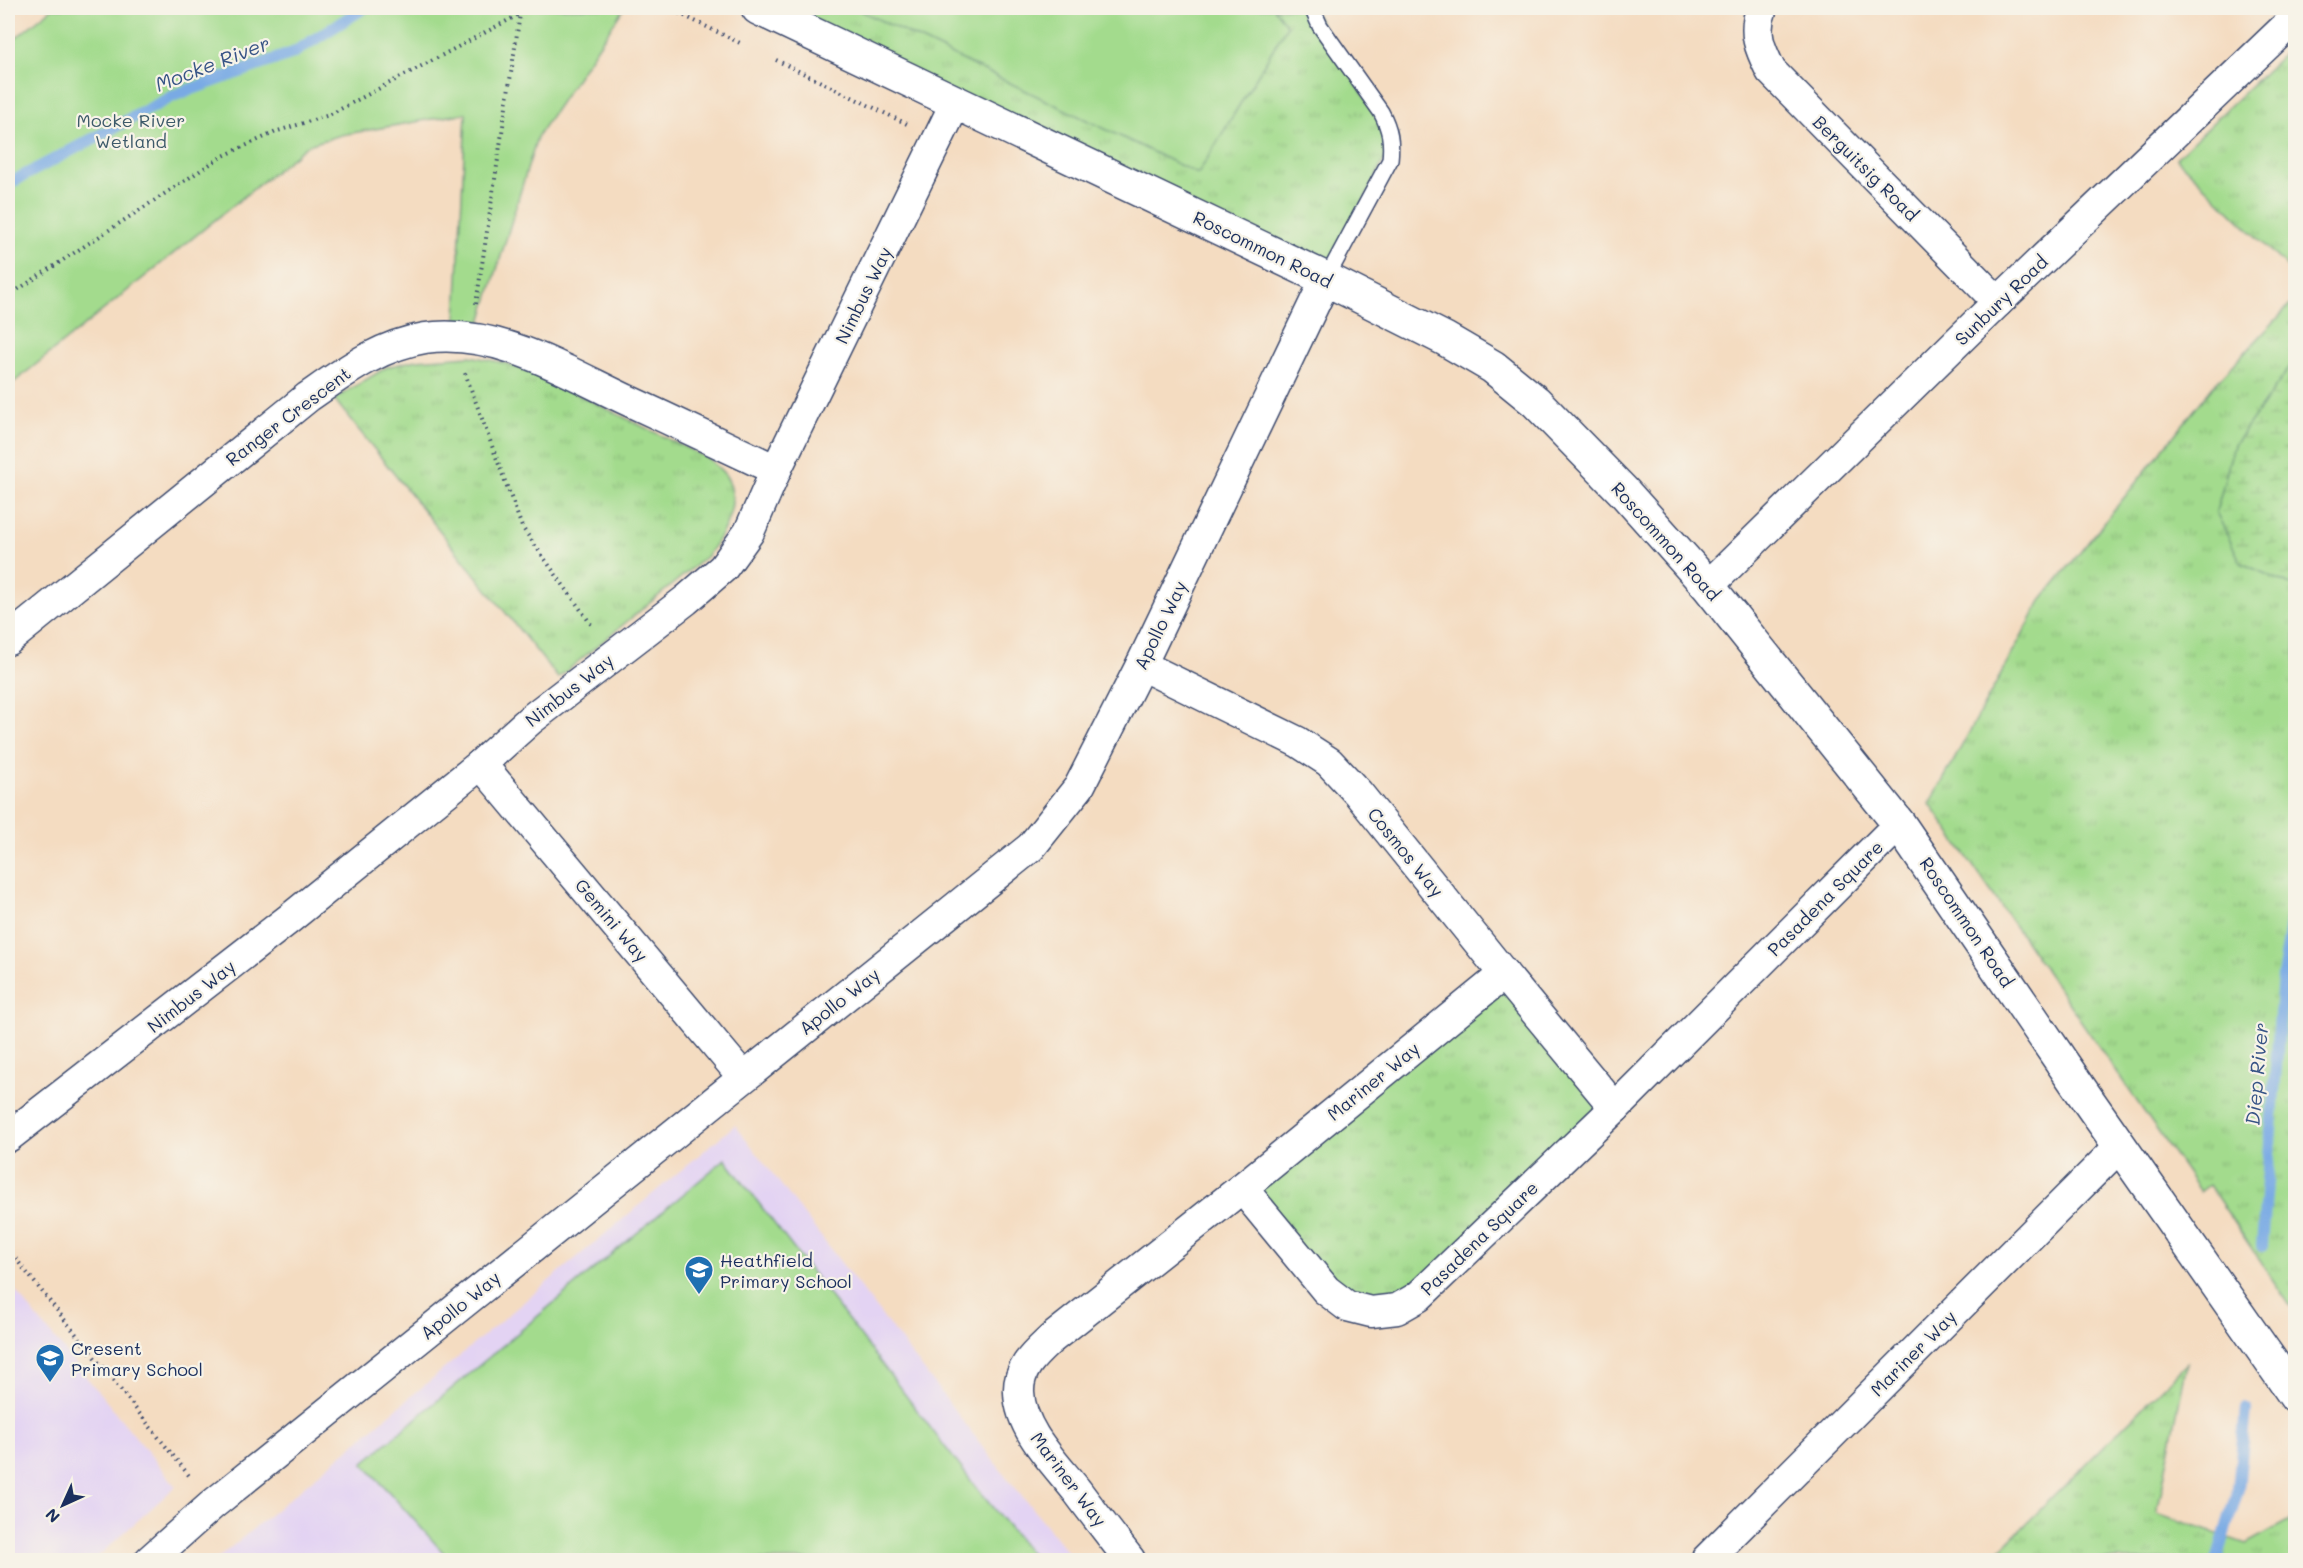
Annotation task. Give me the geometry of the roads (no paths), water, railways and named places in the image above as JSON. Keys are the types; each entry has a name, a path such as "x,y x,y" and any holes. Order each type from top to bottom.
{"street":[{"name":"Roscommon Road","path":"758,8 1326,279 1445,339 1493,367 1536,402 1578,444 1708,586 1899,824 2295,1397"},
{"name":"Berguitsig Road","path":"1759,14 1758,40 1771,71 1998,302"},
{"name":"Sunbury Road","path":"1708,586 1998,302 2295,17"},
{"name":"Nimbus Way","path":"8,1137 289,919 481,764 530,720 686,600 723,568 749,532 776,470 956,102"},
{"name":"Apollo Way","path":"150,1560 212,1504 1030,848 1079,788 1141,665 1326,279"},
{"name":"Ranger Crescent","path":"8,640 308,397 354,365 396,345 424,338 461,337 492,342 536,357 776,470"},
{"name":"Cosmos Way","path":"1141,665 1298,742 1329,762 1359,793 1615,1108"},
{"name":"Gemini Way","path":"481,764 743,1077"},
{"name":"Pasadena Square","path":"1242,1188 1326,1290 1347,1306 1371,1312 1397,1310 1418,1298 1615,1108 1899,824"},
{"name":"Mariner Way","path":"1130,1560 1034,1435 1022,1411 1019,1392 1022,1372 1026,1365 1051,1339 1242,1188 1504,974"},
{"name":"Mariner Way","path":"1706,1560 2120,1146"}],"lane":[{"path":"1312,8 1320,26 1381,112 1389,127 1392,143 1390,160 1326,279"}],"waterway":[{"name":"Mocke River","path":"8,184 175,95 293,53 364,8"},
{"name":"Diep River","path":"2262,1246 2283,976 2296,905"},
{"name":"Diep River","path":"2217,1560 2238,1489 2246,1409"}],"place":[{"name":"Heathfield Primary School","path":"699,1296"},
{"name":"Cresent Primary School","path":"50,1384"}],"park label":[{"name":"Mocke River Wetland","path":"131,130"}]}
